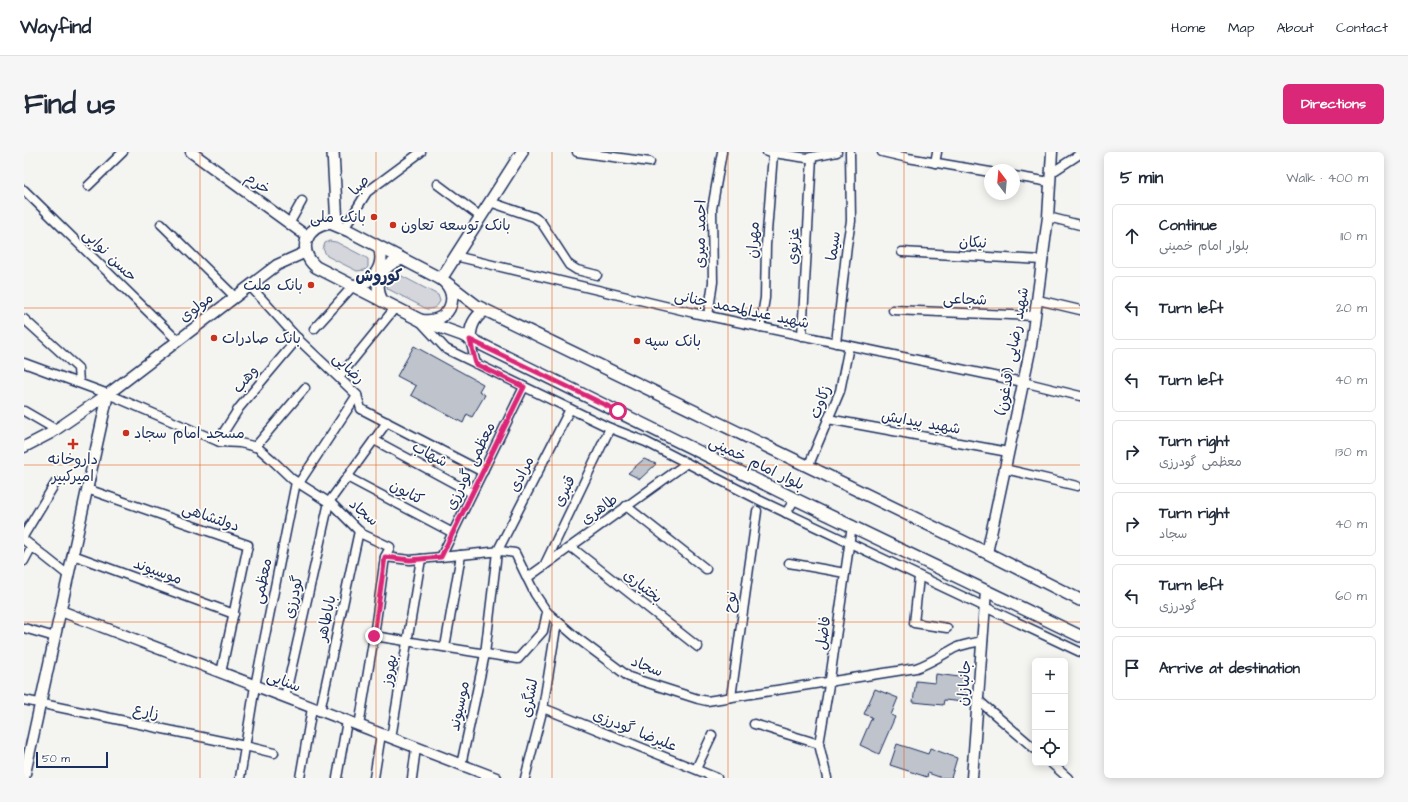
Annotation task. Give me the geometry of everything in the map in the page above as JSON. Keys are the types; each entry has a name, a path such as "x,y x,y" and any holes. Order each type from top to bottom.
{"main road":[{"path":"333,152 340,227"},
{"path":"444,281 456,256 522,152"},
{"path":"330,223 340,227 444,281 450,290 452,298 451,305 447,312 435,321 427,322 420,320 316,267 310,262 306,252 305,248 308,237 315,228 322,225 330,223"},
{"path":"353,286 366,283 377,272 382,259 379,246"},
{"path":"382,301 378,290 381,275 391,263 402,259"},
{"name":"بلوار امام خمینی","path":"444,281 477,306 987,553 1080,600"},
{"path":"470,340 472,324 477,316 485,310"},
{"name":"بلوار امام خمینی","path":"420,320 470,340 1080,636"}],"street":[{"path":"88,186 124,152"},
{"name":"خرم","path":"191,152 308,237"},
{"name":"صبا","path":"340,227 367,192 421,152"},
{"path":"577,152 650,162"},
{"name":"احمد میری","path":"708,316 713,282 712,209 722,152"},
{"path":"770,153 807,158 837,152"},
{"name":"سیما","path":"836,343 851,221 850,152"},
{"path":"882,152 984,171"},
{"path":"935,163 937,152"},
{"name":"(قدغون) شهید رضایی","path":"987,553 1023,382 1038,300 1048,217 1052,152"},
{"name":"مهران","path":"760,327 765,298 770,153"},
{"path":"1020,176 1050,178 1080,154"},
{"name":"غزنوی","path":"802,336 812,157"},
{"path":"437,184 481,217"},
{"name":"حسن نوابی","path":"24,190 177,340"},
{"path":"289,224 302,201"},
{"path":"490,202 534,217 541,222 569,265 577,270 597,275"},
{"path":"1048,217 1080,225"},
{"path":"161,224 235,297"},
{"name":"مولوی","path":"24,447 56,429 108,394 277,265 306,252"},
{"name":"نیکان","path":"902,252 1042,260"},
{"name":"شهید عبدالمحمد جنانی","path":"456,256 708,316 1023,382 1080,396"},
{"name":"رضایی","path":"250,286 298,338 357,395 361,408 483,472"},
{"path":"314,330 353,286"},
{"path":"1038,300 1080,310"},
{"path":"339,377 395,308"},
{"name":"شجاعی","path":"894,310 1035,316"},
{"path":"24,319 78,368 79,383"},
{"path":"420,320 446,349 610,428 646,442 786,513 1080,652"},
{"name":"وهب","path":"218,441 239,408 298,338"},
{"path":"470,340 476,364"},
{"name":"زکاوت","path":"808,467 840,391 849,346"},
{"path":"24,363 108,394 25,775"},
{"name":"معظمی گودرزی","path":"441,557 524,387"},
{"path":"255,447 305,388"},
{"name":"سجاد","path":"108,394 218,441 240,443 255,447 298,483 333,505 362,534 390,547 385,557 410,560 497,552 515,553 540,604 557,622 629,677 698,699 707,700 730,697 916,668 936,660 955,648 982,641"},
{"path":"298,483 357,395"},
{"name":"مرادی","path":"497,552 570,409"},
{"path":"24,410 56,429"},
{"name":"شهید پیدایش","path":"828,419 1008,452"},
{"path":"329,502 387,422"},
{"name":"قنبری","path":"544,566 610,428"},
{"name":"شهاب","path":"374,440 472,493"},
{"name":"طاهری","path":"527,578 687,463"},
{"path":"1005,469 1078,486"},
{"name":"کتایون","path":"348,477 453,533"},
{"path":"24,535 56,482"},
{"name":"معظمی","path":"255,686 298,483"},
{"name":"دولتشاهی","path":"87,489 248,545 221,673"},
{"path":"786,513 795,499"},
{"name":"گودرزی","path":"285,697 329,502"},
{"path":"626,506 706,569"},
{"name":"نوح","path":"730,697 757,511"},
{"name":"فاضل","path":"819,744 830,682 852,525"},
{"name":"باباطاهر","path":"300,778 359,531"},
{"path":"24,540 68,575"},
{"path":"24,561 32,546"},
{"name":"بختیاری","path":"571,547 698,647"},
{"name":"موسیوند","path":"461,765 485,654 497,552"},
{"name":"موسیوند","path":"73,555 234,614"},
{"path":"446,647 460,555"},
{"path":"359,726 385,557"},
{"name":"بهروز","path":"391,738 421,559"},
{"path":"789,563 845,573"},
{"path":"919,577 914,623 947,628"},
{"name":"جانبازان","path":"972,778 986,591"},
{"name":"سنایی","path":"61,611 496,778"},
{"path":"374,636 518,658 543,631 547,612"},
{"name":"لشگری","path":"525,778 543,708 557,622"},
{"path":"24,628 55,637"},
{"path":"240,778 255,686"},
{"name":"زارع","path":"24,700 274,753"},
{"path":"978,700 1032,746"},
{"name":"علیرضا گودرزی","path":"543,708 717,778"},
{"path":"337,778 347,721"},
{"path":"754,724 819,744 827,778"},
{"path":"374,778 381,734"},
{"path":"696,769 712,735"},
{"path":"412,778 416,748"},
{"path":"1054,766 1068,778"}],"shaded area":[{"path":"329,241 336,242 368,259 368,267 365,270 357,271 327,256 323,249 325,243"},
{"path":"398,274 438,295 440,301 439,303 433,308 427,309 388,289 387,280 389,276"}],"building":[{"path":"414,346 483,384 479,391 485,395 472,417 467,414 463,423 411,395 416,386 397,376"},
{"path":"644,459 656,464 640,479 628,473"},
{"path":"936,674 967,678 964,702 944,700 943,705 913,702 916,681 935,683"},
{"path":"875,689 898,698 891,715 895,717 879,754 860,745 872,717 864,714"},
{"path":"897,744 928,754 930,748 957,758 951,778 942,778 928,773 927,777 890,765"}],"place":[{"name":"بانک ملی","path":"374,217"},
{"name":"بانک توسعه تعاون","path":"393,225"},
{"name":"بانک ملت","path":"311,285"},
{"name":"بانک صادرات","path":"214,338"},
{"name":"بانک سپه","path":"637,341"},
{"name":"مسجد امام سجاد","path":"126,433"},
{"name":"داروخانه امیرکبیر","path":"73,444"}],"district":[{"name":"کوروش","path":"379,275"}],"route":[{"path":"374,636 385,557 410,560 441,557 524,387 476,364 470,340 618,411"}]}
